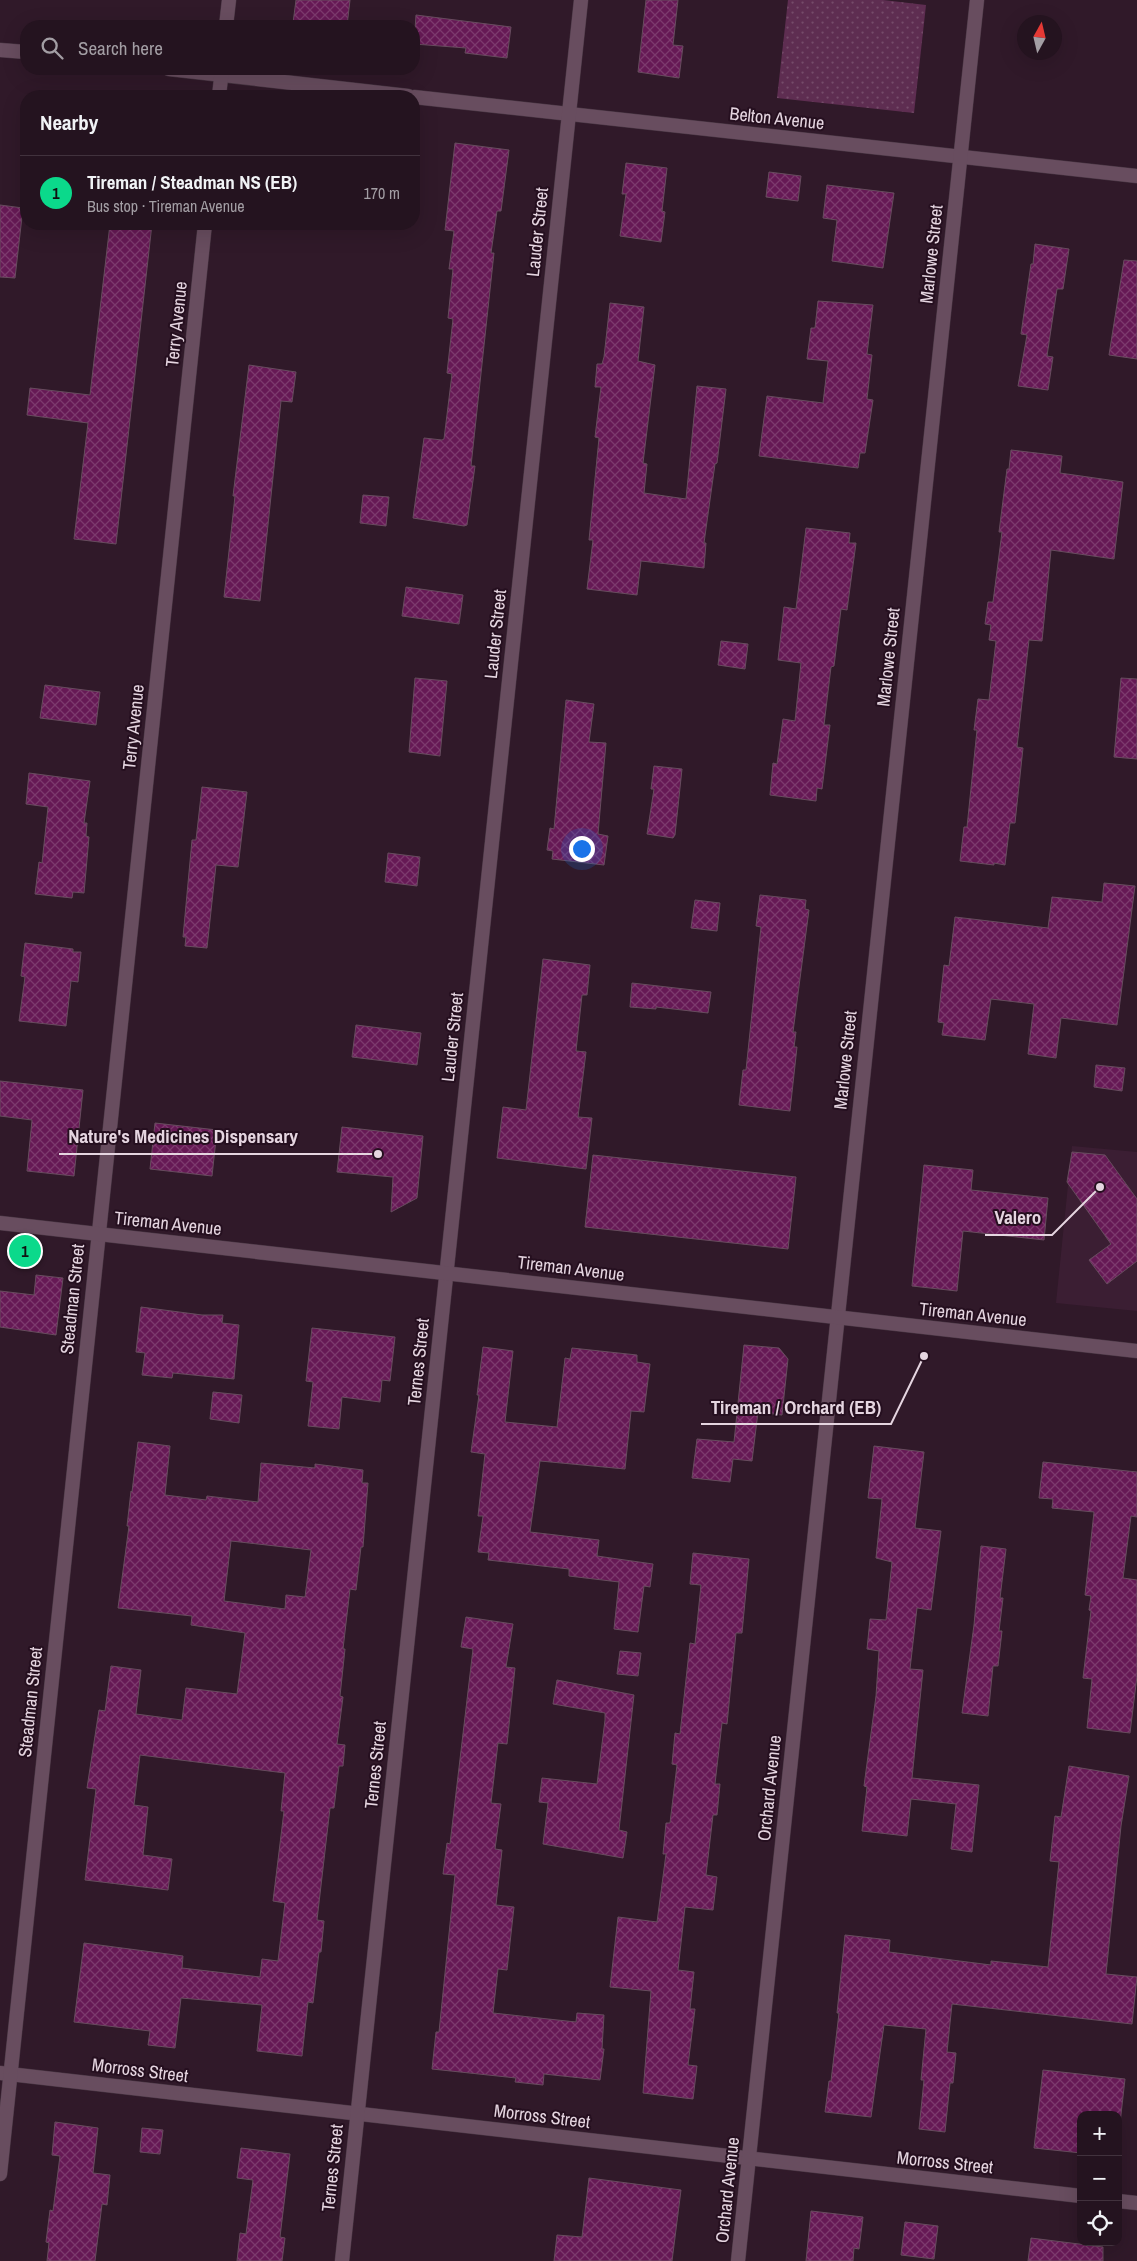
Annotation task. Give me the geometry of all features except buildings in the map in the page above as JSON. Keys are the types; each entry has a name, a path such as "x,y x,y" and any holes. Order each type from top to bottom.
{"street":[{"path":"227,20 229,0"},
{"name":"Lauder Street","path":"446,1273 581,0"},
{"name":"Marlowe Street","path":"837,1318 977,0"},
{"path":"0,50 20,52"},
{"path":"220,90 222,75"},
{"path":"245,75 362,90"},
{"name":"Belton Avenue","path":"420,98 1137,176"},
{"name":"Terry Avenue","path":"98,1234 204,230"},
{"name":"Tireman Avenue","path":"0,1222 1137,1351"},
{"name":"Steadman Street","path":"0,2174 5,2073 98,1234"},
{"name":"Ternes Street","path":"342,2261 446,1273"},
{"name":"Orchard Avenue","path":"738,2261 837,1318"},
{"name":"Morross Street","path":"5,2073 1077,2196"},
{"path":"1122,2201 1137,2203"}],"shaded area":[{"path":"788,0 883,0 926,5 914,113 777,98"},
{"path":"1072,1146 1137,1152 1137,1311 1056,1303"}],"place":[{"name":"Nature's Medicines Dispensary","path":"378,1154"},
{"name":"Valero","path":"1100,1187"},
{"name":"Tireman / Steadman NS (EB)","path":"25,1251"},
{"name":"Tireman / Orchard (EB)","path":"924,1356"}]}
